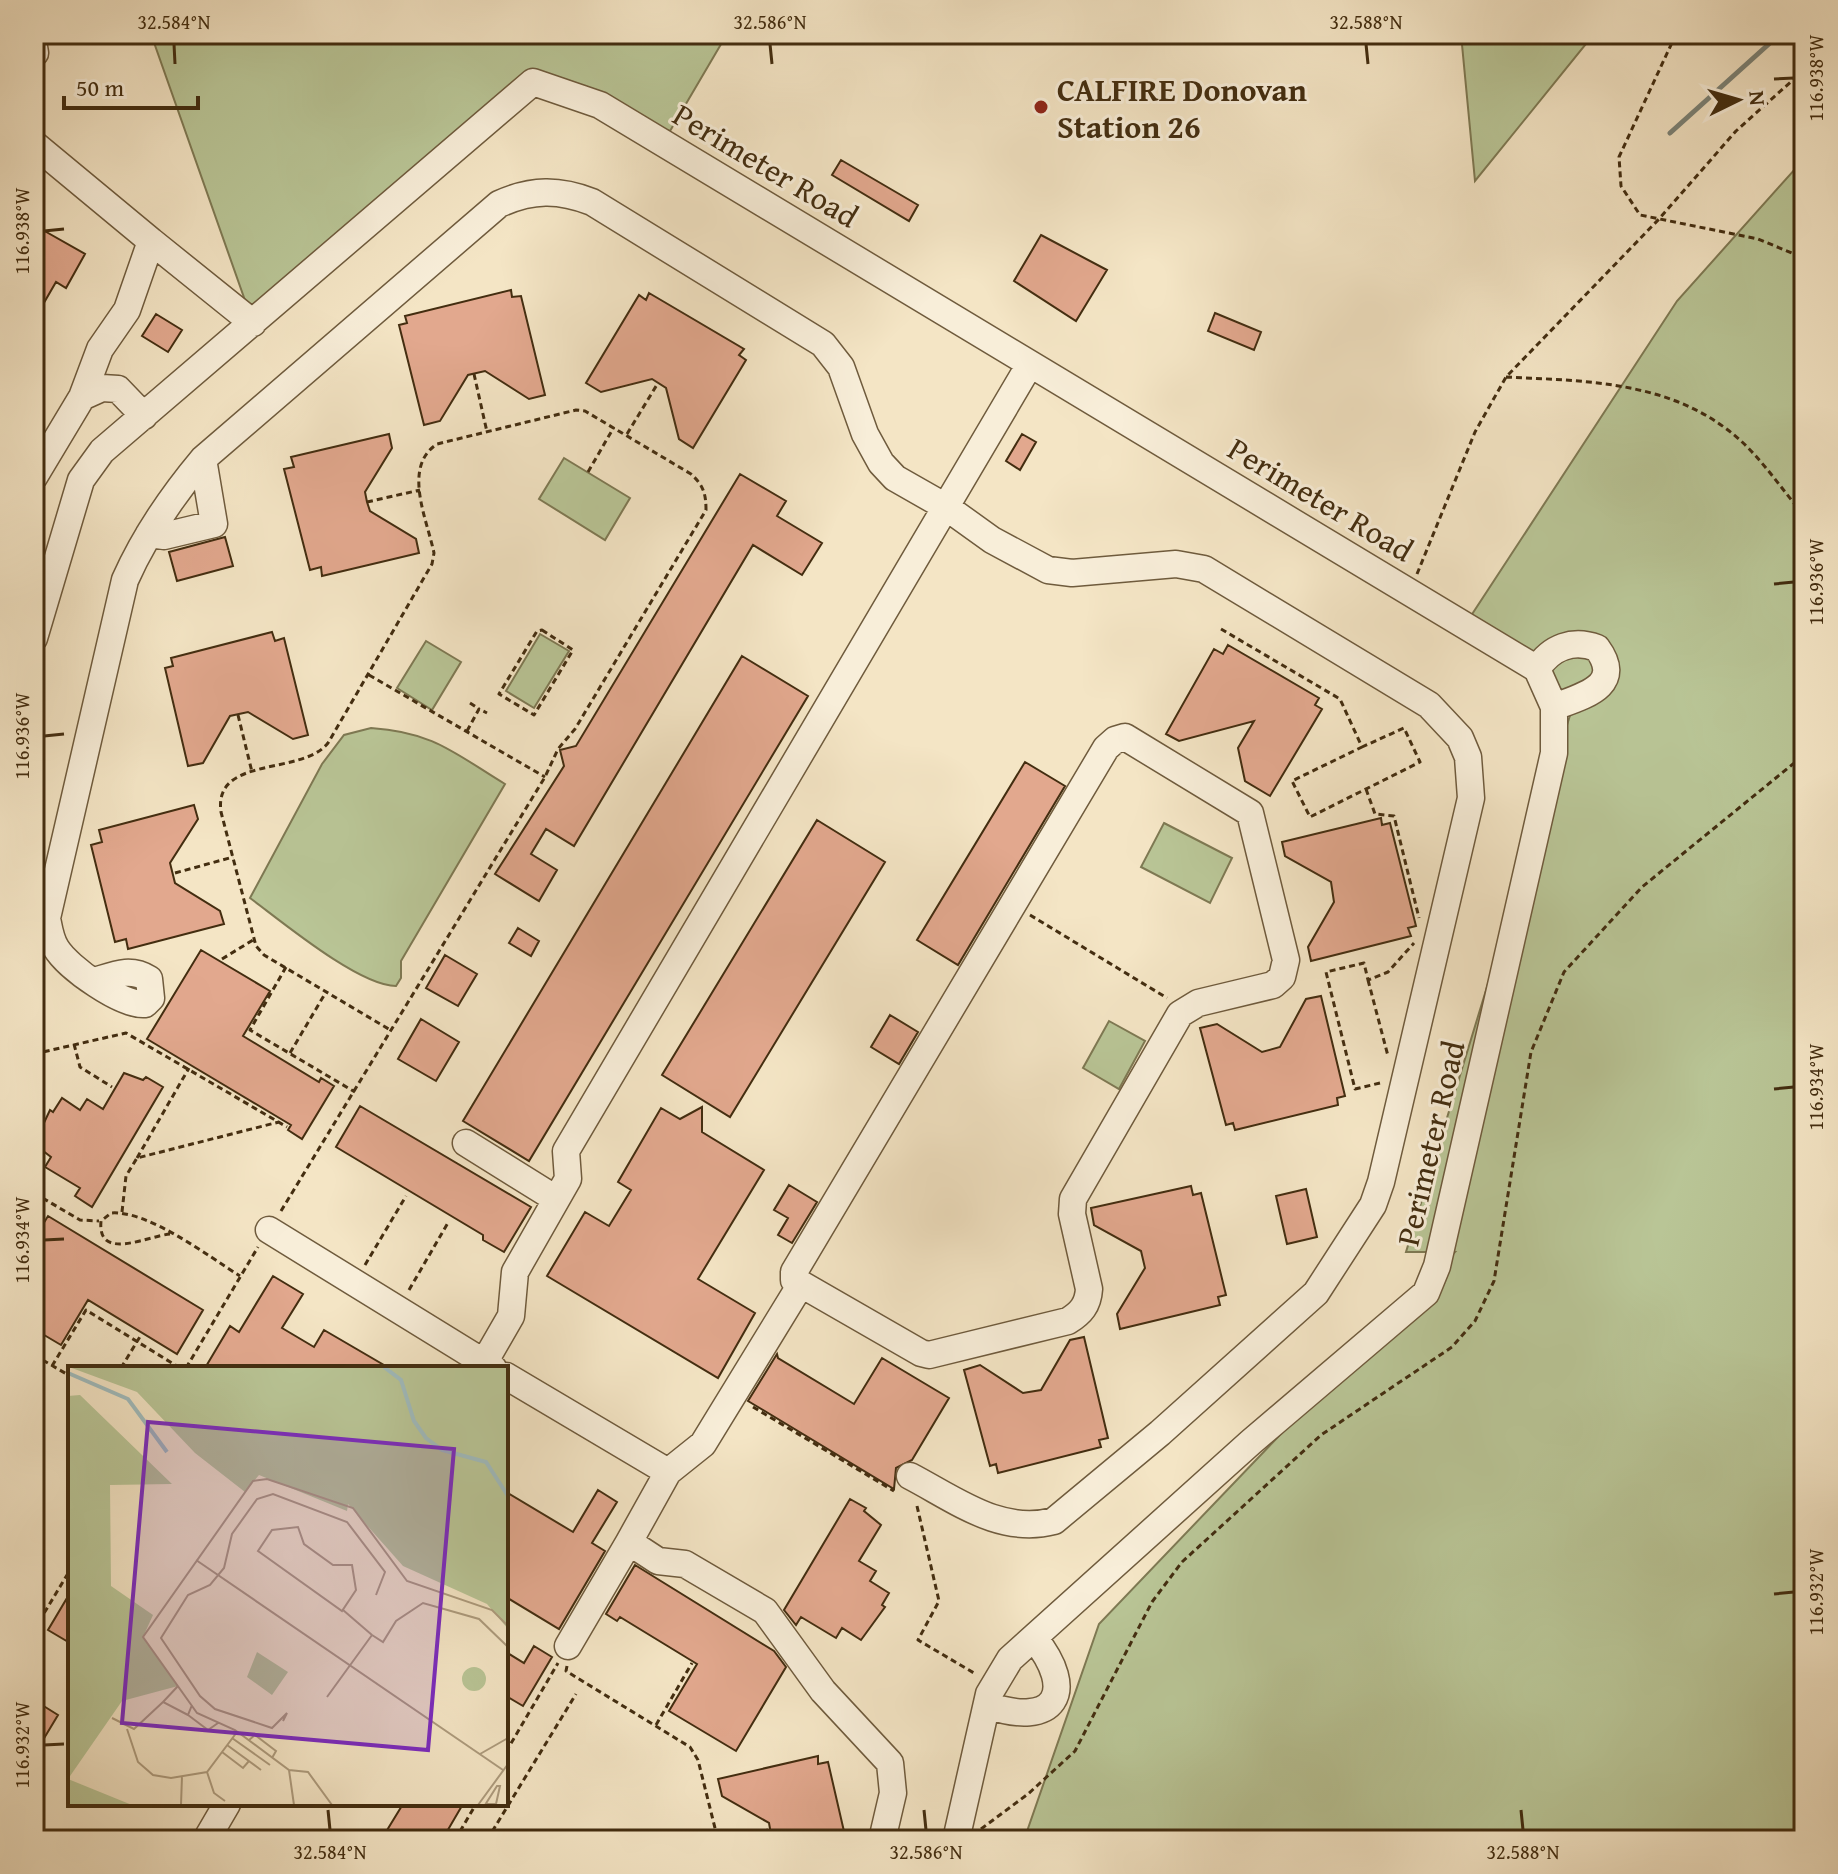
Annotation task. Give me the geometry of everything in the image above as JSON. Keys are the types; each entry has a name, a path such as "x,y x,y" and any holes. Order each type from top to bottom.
{"street":[{"path":"34,47 35,53"},
{"name":"Perimeter Road","path":"34,638 42,585 81,480 102,451 533,82 600,105 1537,669 1554,707 1554,753 1437,1266 1426,1293 1251,1442 1010,1659 991,1695 956,1840"},
{"path":"34,144 253,323"},
{"path":"95,981 61,955 54,945 47,918 125,580 149,534 203,459 499,204 515,196 550,191 570,193 592,202 823,344 841,367 865,434 881,463 895,478 946,507 992,540 1048,570 1072,573 1176,564 1204,569 1224,579 1429,705 1448,721 1468,757 1471,798 1373,1205 1316,1293 1160,1433 1054,1521 1038,1525 999,1523 910,1476"},
{"path":"34,477 82,397 100,349 127,310 151,241"},
{"path":"492,1366 511,1316 515,1272 568,1179 566,1151 1030,364"},
{"path":"82,397 102,388 118,389 144,416"},
{"path":"149,534 164,536 214,524 203,459"},
{"path":"1537,669 1557,648 1573,643 1597,648 1605,658 1605,678 1592,693 1554,707"},
{"path":"1125,737 1241,805 1254,823 1286,960 1285,969 1273,985 1186,1009 1073,1199 1072,1214 1089,1289 1078,1315 1068,1321 929,1355 794,1280 794,1272 1013,904 1106,748 1115,740 1125,737"},
{"path":"466,1143 556,1199"},
{"path":"269,1230 486,1366"},
{"path":"568,1646 668,1472 703,1444 801,1284"},
{"path":"508,1379 668,1472"},
{"path":"629,1542 658,1561 685,1564 765,1611 823,1691 890,1763 893,1793 882,1840"},
{"path":"991,1695 1017,1714 1035,1714 1049,1707 1057,1692 1054,1672 1034,1638"},
{"path":"206,1840 226,1806"}],"path":[{"path":"1676,34 1619,157 1621,186 1640,215 1758,239 1804,258"},
{"path":"1408,591 1426,556 1475,432 1506,377 1659,219 1736,131 1804,70"},
{"path":"474,374 487,432"},
{"path":"1506,377 1614,382 1682,403 1739,439 1804,515"},
{"path":"627,434 658,383"},
{"path":"187,1366 240,1276 355,1092 392,1031 545,777 558,749 575,729 706,510 700,482 594,414 576,410 437,444 427,450 418,468 434,553 432,564 369,675 321,752 312,758 252,772 227,783 221,791 221,812 253,940 264,955 392,1031"},
{"path":"588,472 614,426"},
{"path":"367,502 420,490"},
{"path":"1221,629 1340,699 1362,747"},
{"path":"542,630 573,650 534,715 499,694 537,631 542,630"},
{"path":"369,675 545,777"},
{"path":"470,703 487,713"},
{"path":"467,731 479,709"},
{"path":"238,715 252,772"},
{"path":"1404,728 1420,762 1310,817 1292,781 1362,747 1404,728"},
{"path":"1366,789 1375,814 1394,816 1422,930"},
{"path":"175,873 233,857"},
{"path":"1013,904 1186,1009"},
{"path":"222,959 253,940"},
{"path":"1368,980 1388,972 1415,941"},
{"path":"1389,1062 1364,963 1326,972 1355,1089 1389,1081"},
{"path":"286,967 250,1030 355,1092"},
{"path":"290,1053 326,992"},
{"path":"34,1054 126,1033 287,1127"},
{"path":"74,1044 80,1067 112,1087"},
{"path":"122,1212 126,1176 189,1068"},
{"path":"35,1115 42,1118"},
{"path":"137,1158 279,1122"},
{"path":"34,1193 80,1220 101,1221 111,1213 122,1212 136,1215 240,1276"},
{"path":"354,1283 406,1196"},
{"path":"101,1221 100,1232 104,1241 114,1245 170,1234"},
{"path":"398,1310 449,1221"},
{"path":"52,1366 86,1310 177,1366"},
{"path":"122,1366 141,1335"},
{"path":"34,1355 68,1375"},
{"path":"750,1406 918,1506 939,1601 918,1640 991,1695"},
{"path":"34,1630 68,1573"},
{"path":"568,1646 566,1671 686,1743 698,1760 718,1840"},
{"path":"508,1749 568,1646"},
{"path":"656,1725 692,1663"},
{"path":"508,1806 576,1694"},
{"path":"455,1840 475,1806"},
{"path":"487,1840 508,1806"},
{"path":"724,1840 768,1830"}],"green space":[{"path":"151,34 727,34 670,131 533,82 253,323"},
{"path":"1461,34 1594,34 1475,181"},
{"path":"1804,159 1804,1840 1024,1840 1099,1624 1455,1252 1406,1252 1575,699 1465,625 1677,301"},
{"path":"564,458 630,498 605,540 539,499"},
{"path":"540,634 569,651 534,708 506,691"},
{"path":"426,641 461,662 432,710 397,688"},
{"path":"371,728 427,739 505,784 401,961 401,978 396,986 380,983 342,964 250,898 322,764 344,735"},
{"path":"1164,823 1232,858 1210,903 1141,867"},
{"path":"1109,1021 1145,1041 1119,1089 1083,1068"}],"building":[{"path":"841,160 918,205 909,221 832,175"},
{"path":"34,225 85,254 66,288 56,282 34,320"},
{"path":"1041,235 1107,270 1076,321 1014,281"},
{"path":"511,290 512,297 521,296 545,395 529,399 485,371 468,375 440,421 424,425 399,325 407,323 405,316"},
{"path":"649,293 744,349 739,355 746,360 693,448 679,439 666,388 652,379 601,392 586,383 639,295 646,300"},
{"path":"1215,313 1261,332 1254,350 1208,331"},
{"path":"156,314 182,330 168,352 142,336"},
{"path":"389,434 392,448 365,492 367,502 370,511 416,539 419,553 322,576 321,567 310,570 284,469 294,467 291,457"},
{"path":"1022,434 1036,442 1020,470 1006,461"},
{"path":"740,474 786,501 777,516 822,543 802,575 753,545 574,846 546,829 531,854 557,870 539,901 495,874 564,766 560,750 576,746"},
{"path":"225,537 233,566 177,581 169,552"},
{"path":"272,632 275,641 284,638 308,735 293,739 248,712 230,716 203,763 188,766 165,668 173,666 171,658"},
{"path":"1228,645 1319,698 1315,705 1322,709 1270,796 1245,781 1238,748 1254,721 1179,741 1166,734 1214,649 1223,654"},
{"path":"742,656 808,696 529,1161 463,1121"},
{"path":"1025,762 1065,786 958,965 917,940"},
{"path":"194,805 198,819 170,863 175,883 220,911 224,924 128,949 126,939 115,942 91,845 102,842 99,830"},
{"path":"1381,818 1382,825 1390,823 1416,926 1408,928 1411,936 1311,961 1308,947 1334,902 1331,882 1285,856 1282,842"},
{"path":"817,820 885,862 730,1117 662,1075"},
{"path":"518,928 539,941 531,956 509,943"},
{"path":"201,950 270,991 243,1036 319,1082 321,1078 334,1086 302,1139 288,1130 291,1125 147,1039"},
{"path":"445,955 477,974 458,1006 426,988"},
{"path":"1321,996 1345,1096 1337,1098 1338,1105 1235,1130 1233,1123 1226,1125 1200,1028 1217,1024 1262,1052 1280,1047 1306,999"},
{"path":"890,1015 918,1032 899,1064 871,1047"},
{"path":"421,1019 459,1042 436,1081 398,1059"},
{"path":"124,1073 143,1080 146,1077 163,1087 92,1207 75,1196 80,1188 45,1167 51,1157 34,1144 50,1110 53,1112 62,1098 80,1110 87,1099 103,1109"},
{"path":"360,1106 531,1207 504,1252 483,1240 483,1235 336,1147"},
{"path":"702,1107 702,1132 764,1170 698,1279 755,1313 718,1378 547,1276 585,1212 609,1226 631,1190 618,1182 661,1108 680,1119"},
{"path":"789,1185 817,1202 792,1243 778,1235 788,1218 774,1210"},
{"path":"1191,1186 1193,1195 1201,1193 1226,1295 1218,1297 1220,1305 1120,1329 1117,1314 1145,1268 1141,1251 1094,1225 1091,1208"},
{"path":"1306,1189 1317,1237 1287,1244 1276,1196"},
{"path":"48,1216 203,1310 177,1354 88,1300 61,1345 34,1329 34,1239"},
{"path":"273,1276 303,1294 282,1328 314,1347 324,1330 386,1366 206,1366 230,1326 239,1332"},
{"path":"1084,1337 1108,1438 1099,1440 1101,1447 998,1473 996,1464 990,1466 964,1370 980,1365 1023,1393 1041,1390 1070,1340"},
{"path":"777,1354 778,1358 854,1404 882,1358 949,1398 912,1460 896,1468 894,1489 748,1401"},
{"path":"598,1490 617,1502 592,1543 605,1551 559,1629 508,1598 508,1493 573,1532"},
{"path":"850,1499 866,1508 864,1511 881,1525 859,1561 876,1571 870,1581 889,1593 882,1605 885,1607 861,1640 842,1628 836,1638 801,1617 796,1625 784,1610"},
{"path":"635,1565 774,1651 786,1667 736,1751 669,1711 697,1664 620,1617 617,1621 606,1614"},
{"path":"68,1596 68,1642 48,1630"},
{"path":"534,1646 552,1657 523,1706 508,1697 508,1653 524,1663"},
{"path":"34,1700 58,1715 34,1755"},
{"path":"818,1756 818,1764 828,1762 846,1840 772,1840 769,1823 722,1796 718,1779"},
{"path":"402,1806 462,1806 442,1840 381,1840"}],"waterway":[{"path":"1670,133 1780,34"}],"place":[{"name":"CALFIRE Donovan Station 26","path":"1041,107"}]}
